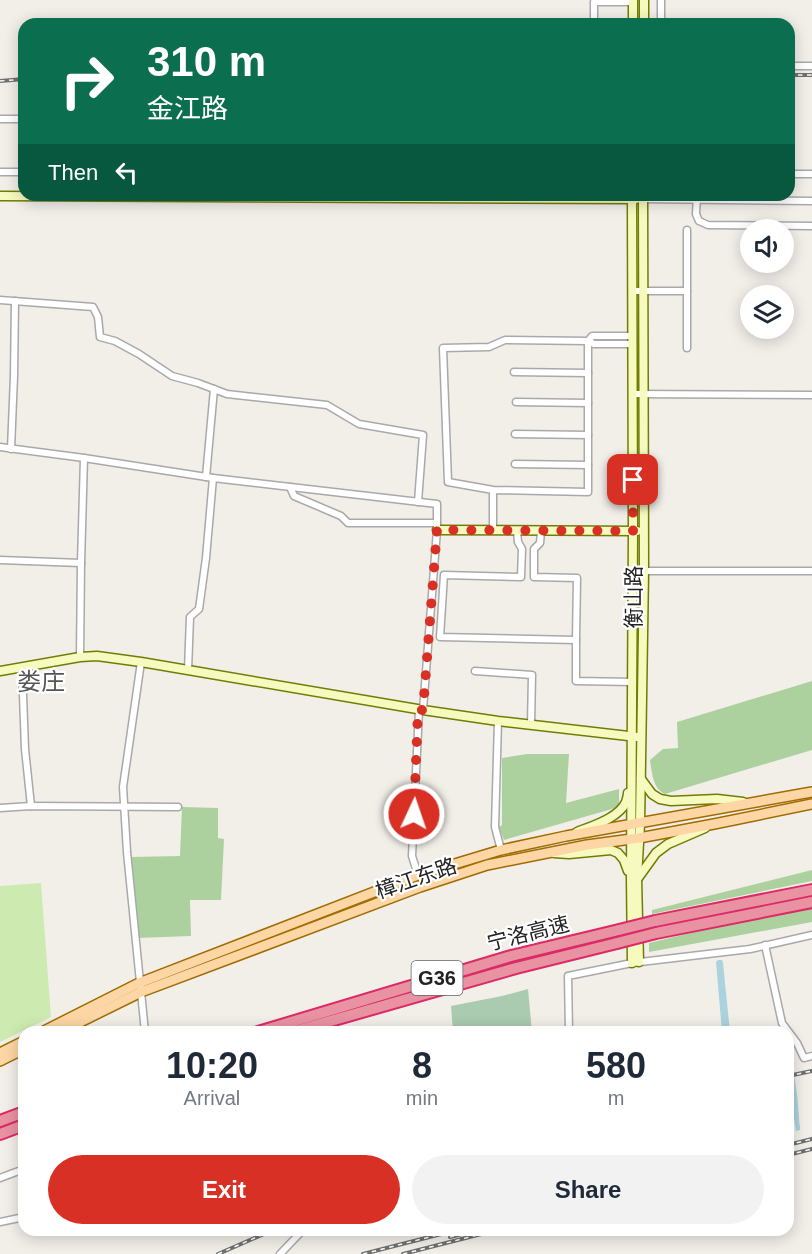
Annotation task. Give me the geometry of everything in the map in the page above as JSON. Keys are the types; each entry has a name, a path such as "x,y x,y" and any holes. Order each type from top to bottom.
{"highway":[{"name":"宁洛高速","path":"277,1026 511,956 656,921 812,890"},
{"name":"宁洛高速","path":"313,1026 516,968 656,933 812,902"},
{"path":"0,1121 18,1114"},
{"path":"0,1134 18,1127"}],"main road":[{"name":"樟江东路","path":"55,1026 140,988 418,875 501,850 566,836 812,792"},
{"name":"樟江东路","path":"71,1026 140,988 487,865 812,804"},
{"path":"0,1053 18,1044"},
{"path":"0,1061 18,1052"}],"street":[{"path":"644,0 644,18"},
{"path":"661,0 661,18"},
{"path":"594,18 594,2 633,1 633,18"},
{"path":"795,66 812,66"},
{"path":"0,119 18,119"},
{"path":"0,172 18,172"},
{"path":"795,174 812,174"},
{"path":"0,196 18,196"},
{"name":"衡山路","path":"632,201 633,682 637,737"},
{"name":"衡山路","path":"635,963 636,778 644,571 644,201"},
{"path":"697,201 696,214 699,221 708,225 812,226"},
{"path":"795,201 812,201"},
{"path":"687,230 687,348"},
{"path":"632,291 687,291"},
{"path":"0,300 93,307 98,317 100,337 116,341 172,376 227,394 327,405 359,424 423,435 418,502"},
{"path":"11,448 15,301"},
{"path":"588,341 505,340 489,346 443,348 448,482 493,490 588,492 588,341 592,336 633,340"},
{"path":"514,372 588,373"},
{"path":"188,670 190,617 199,609 206,558 214,389"},
{"path":"633,394 812,395"},
{"path":"516,402 588,403"},
{"path":"515,434 588,435"},
{"path":"0,447 210,477 437,504 412,856 418,875"},
{"path":"80,657 84,458"},
{"path":"515,464 588,465"},
{"path":"290,487 294,496 341,516 348,523 517,531 644,531"},
{"path":"493,490 493,530"},
{"path":"517,531 518,542 522,549 521,577"},
{"path":"534,577 534,549 540,543 541,531"},
{"path":"0,560 81,563"},
{"path":"644,571 812,571"},
{"path":"576,640 441,637 444,575 577,578 576,681 633,682"},
{"path":"0,671 97,656 421,710 637,737"},
{"path":"141,662 123,786 123,807 144,1026"},
{"path":"22,668 25,749 31,806"},
{"path":"475,671 532,675 531,725"},
{"path":"498,721 495,827 501,850"},
{"path":"566,836 609,819 626,803 636,778 660,800 717,799 750,803"},
{"path":"0,808 31,806 178,807"},
{"path":"544,853 569,854 611,850 618,853 624,860 634,878 668,843 714,824"},
{"path":"568,1026 568,976 635,963 750,949 812,935"},
{"path":"765,945 784,1026"},
{"path":"794,1038 804,1058 812,1056"},
{"path":"0,1178 18,1171"},
{"path":"0,1222 18,1218"},
{"path":"280,1254 297,1236"}],"green space":[{"path":"812,681 812,750 665,794 658,788 650,760 663,749 678,748 677,722"},
{"path":"527,754 569,754 566,803 619,789 619,807 504,840 499,827 502,825 502,758"},
{"path":"182,807 218,808 218,838 224,839 221,900 190,900 191,936 137,938 130,857 180,856"},
{"path":"812,870 812,881 652,914 652,910"},
{"path":"41,883 51,1017 33,1026 18,1026 18,1033 0,1042 0,886"},
{"path":"812,908 812,922 649,952 649,943"},
{"path":"528,989 531,1026 453,1026 451,1006"}],"water":[{"path":"722,960 723,963 729,1026 721,1026 716,962"},
{"path":"794,1077 800,1130 796,1131 794,1118"}],"railway":[{"path":"795,75 812,75"},
{"path":"0,81 18,80"},
{"path":"794,1075 812,1071"},
{"path":"794,1144 812,1139"},
{"path":"794,1154 812,1149"},
{"path":"218,1254 259,1236"},
{"path":"363,1254 434,1236"},
{"path":"403,1254 474,1236"}],"district":[{"name":"娄庄","path":"41,681"}],"route":[{"path":"414,814 418,710 423,710 437,530 633,531 633,480"}]}
